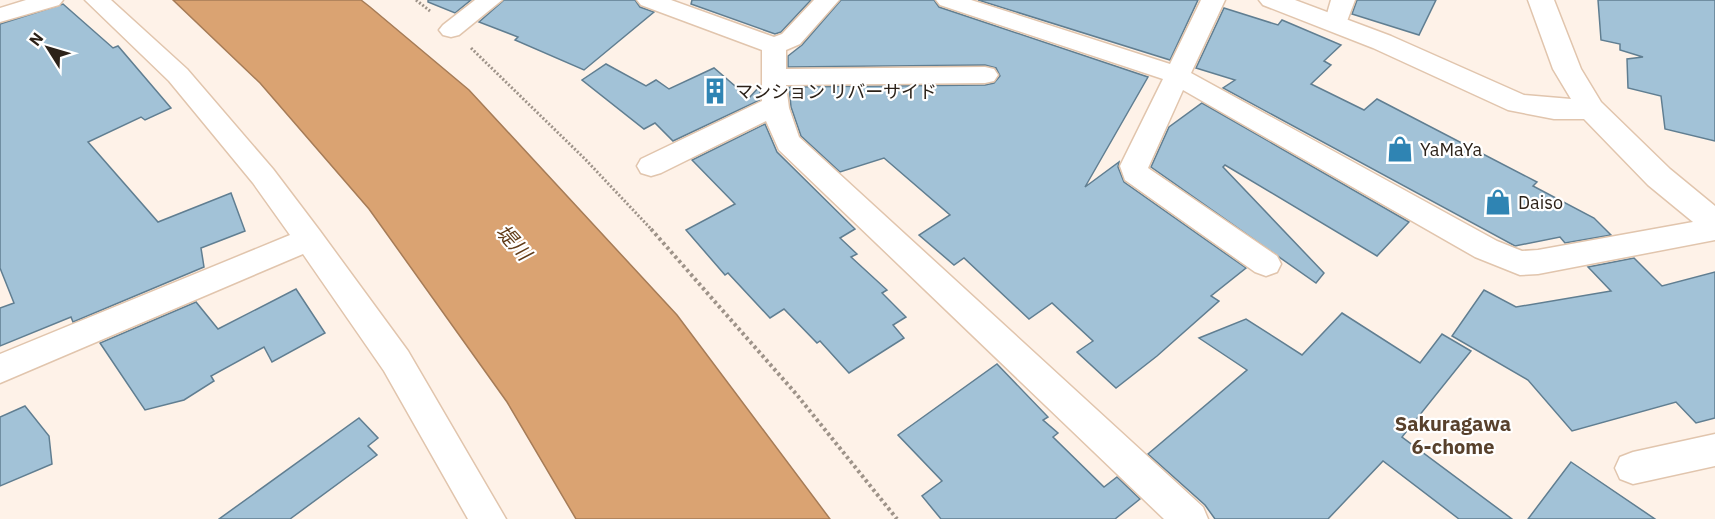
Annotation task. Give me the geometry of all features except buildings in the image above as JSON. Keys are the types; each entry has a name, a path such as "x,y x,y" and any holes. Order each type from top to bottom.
{"street":[{"path":"0,15 51,0"},
{"path":"97,0 138,35 212,114 310,239 396,361 488,519"},
{"path":"451,30 490,0"},
{"path":"649,0 774,46 791,39 827,0"},
{"path":"948,0 1176,75 1486,249 1520,263 1538,262 1715,229"},
{"path":"1213,0 1134,166 1136,173 1266,264"},
{"path":"1272,0 1340,12 1518,103 1554,109 1591,109"},
{"path":"1541,0 1567,69 1591,109 1648,167 1715,223"},
{"path":"774,46 774,91 779,127 789,143 1190,519"},
{"path":"651,166 774,91 985,75"},
{"path":"0,369 310,239"},
{"path":"1633,468 1715,450"}],"path":[{"path":"451,30 551,123 646,220 786,379 897,519"}],"water":[{"name":"堤川","path":"173,0 361,0 370,7 469,90 677,315 830,519 576,519 507,402 369,209 260,83"}],"place":[{"name":"マンション リバーサイド","path":"715,91"},
{"name":"YaMaYa","path":"1400,149"},
{"name":"Daiso","path":"1498,202"}],"district":[{"name":"Sakuragawa 6-chome","path":"1453,434"}]}
